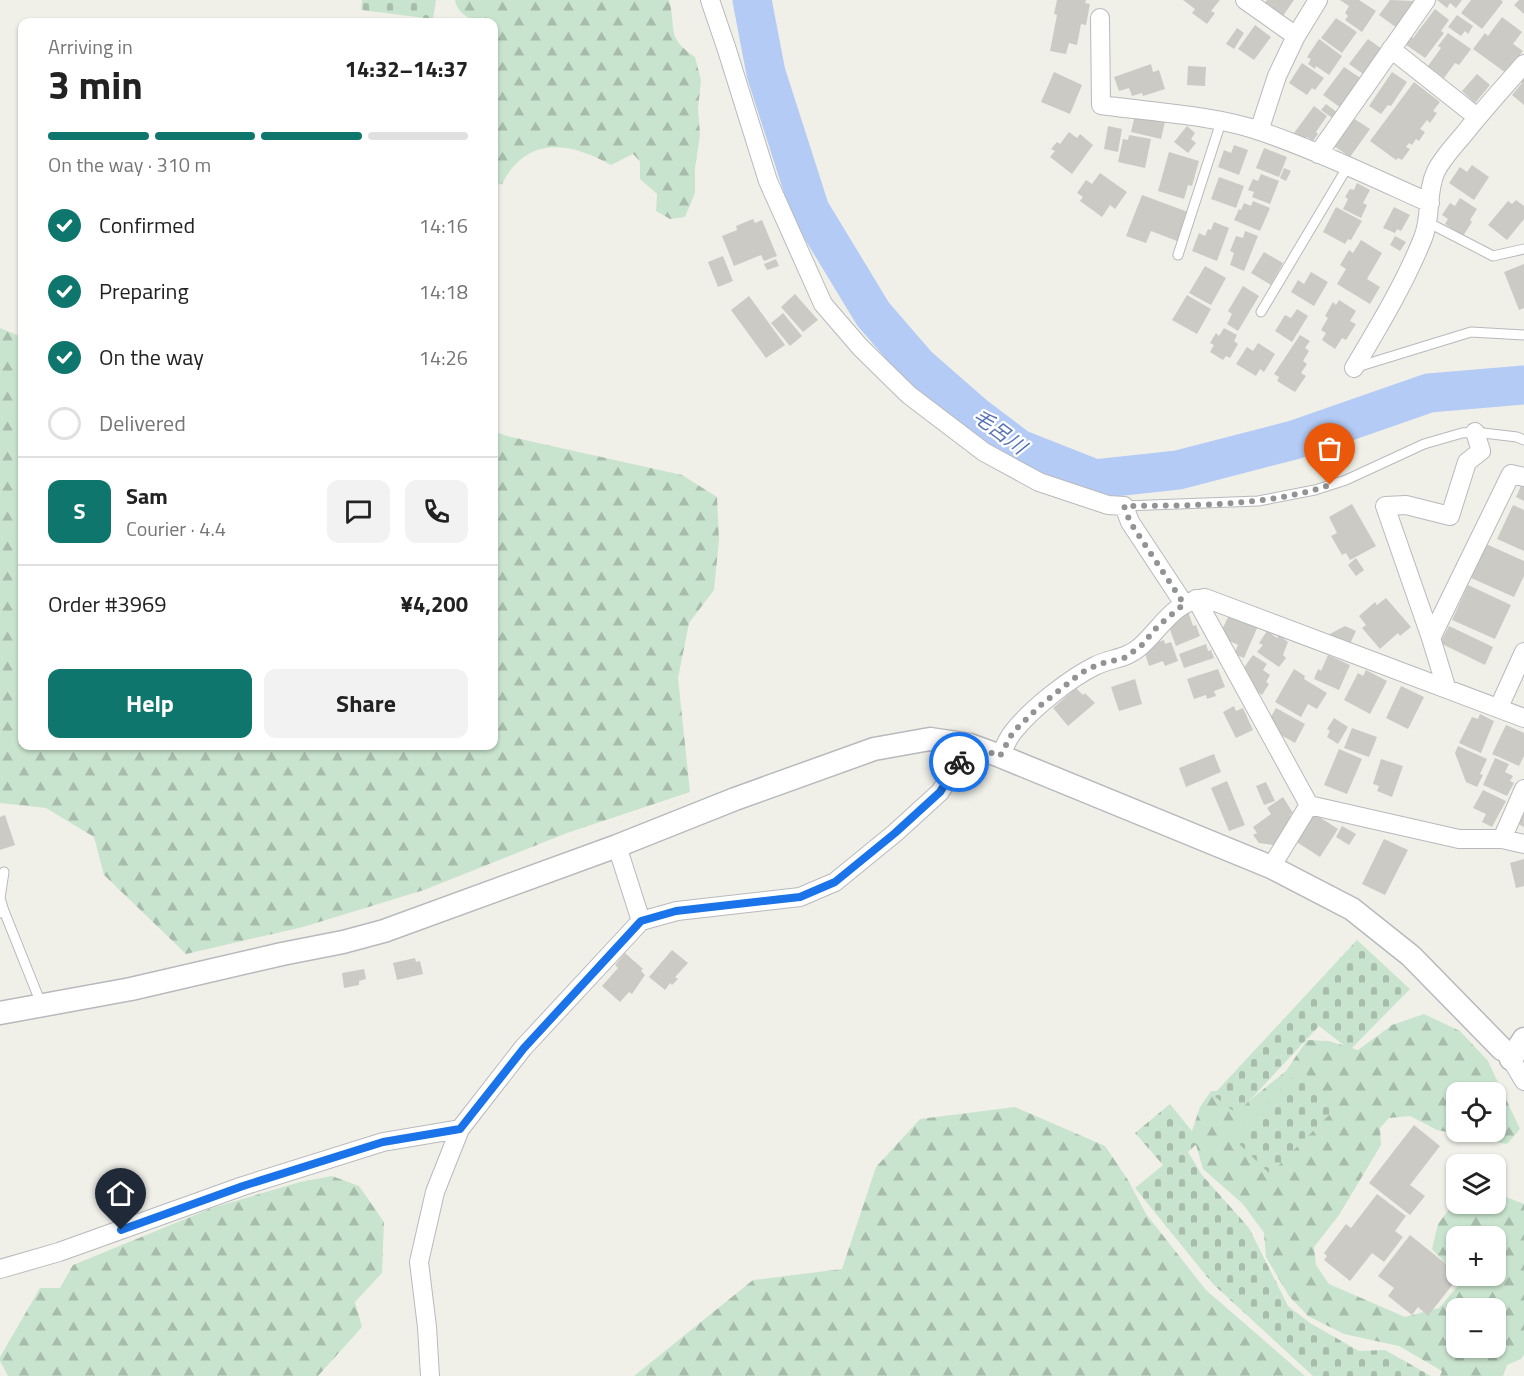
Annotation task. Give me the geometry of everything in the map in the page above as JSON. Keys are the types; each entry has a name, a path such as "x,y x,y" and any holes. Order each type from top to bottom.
{"street":[{"path":"710,0 768,182 824,304 860,346 909,395 984,452 1039,482 1108,505 1124,506 1130,522 1190,601 1309,805 1459,839 1502,839 1524,844"},
{"path":"1245,0 1296,36"},
{"path":"1259,130 1277,76 1296,36 1318,0"},
{"path":"1318,154 1426,0"},
{"path":"1100,18 1101,105 1221,122 1259,130 1348,166 1430,204"},
{"path":"1391,49 1477,117"},
{"path":"1354,368 1383,319 1424,238 1429,223 1432,184 1442,160 1524,64"},
{"path":"1446,687 1385,506 1406,505 1450,516 1467,462 1481,451 1475,432"},
{"path":"1431,638 1511,474 1524,477"},
{"path":"1000,756 1013,732 1042,704 1081,673 1099,664 1124,658 1141,646 1158,626 1190,601 1205,598 1524,718"},
{"path":"1499,707 1524,652"},
{"path":"0,1013 131,989 384,931 874,749 930,739 970,745 1000,756 1271,867 1352,909 1411,956 1507,1054 1524,1081"},
{"path":"430,1376 419,1262 435,1192 460,1129 524,1048 641,921 676,911 800,897 835,882 895,833 940,792 970,745"},
{"path":"1502,839 1524,789"},
{"path":"1271,867 1309,805"},
{"path":"617,846 641,921"},
{"path":"1507,1054 1524,1039"},
{"path":"0,1269 59,1252 243,1186 383,1142 460,1129"}],"lane":[{"path":"1179,255 1221,122"},
{"path":"1261,312 1348,166"},
{"path":"1429,223 1493,256 1524,249"},
{"path":"1354,368 1471,332 1524,335"},
{"path":"1124,506 1258,501 1315,490 1346,480 1424,444 1462,433 1475,432 1517,437 1524,440"},
{"path":"4,872 0,898 2,912 42,1006"}],"green space":[{"path":"362,0 436,0 433,18 361,10"},
{"path":"455,0 669,0 676,38 679,44 695,57 701,80 698,109 700,135 695,168 695,193 685,217 670,219 656,211 657,194 640,179 640,161 633,154 611,165 580,151 565,148 537,150 524,157 512,168 502,184 498,184 498,18 470,18 457,6"},
{"path":"0,328 18,335 18,750 498,750 498,433 682,475 717,497 719,540 714,590 689,623 678,678 690,792 567,833 424,890 303,927 186,954 104,875 94,837 46,808 0,803"},
{"path":"1357,940 1410,989 1350,1050 1319,1026 1237,1114 1213,1095"},
{"path":"1424,1014 1460,1031 1488,1061 1498,1082 1446,1082 1446,1132 1437,1130 1410,1116 1389,1118 1380,1128 1381,1145 1339,1215 1314,1247 1316,1265 1329,1284 1405,1317 1439,1308 1446,1300 1446,1358 1506,1358 1506,1298 1448,1298 1458,1286 1506,1286 1506,1226 1446,1226 1446,1264 1432,1249 1438,1224 1446,1213 1506,1214 1506,1197 1524,1204 1524,1354 1521,1359 1507,1365 1503,1376 1440,1376 1442,1371 1399,1346 1344,1334 1308,1316 1289,1296 1266,1257 1264,1233 1243,1204 1203,1169 1192,1131 1200,1107 1211,1091 1223,1091 1250,1100 1286,1071 1307,1040 1329,1041 1358,1050 1392,1025"},
{"path":"1301,1069 1338,1106 1270,1174 1233,1138"},
{"path":"1506,1099 1520,1129 1507,1144 1497,1142 1506,1142"},
{"path":"1170,1104 1200,1141 1188,1152 1202,1175 1249,1228 1288,1306 1310,1323 1359,1351 1385,1350 1431,1376 1313,1376 1213,1284 1135,1188 1163,1165 1135,1133"},
{"path":"1015,1107 1105,1146 1128,1180 1146,1214 1206,1290 1305,1376 634,1376 753,1280 842,1269 876,1167 920,1119"},
{"path":"332,1176 359,1186 384,1222 382,1273 355,1302 362,1327 318,1376 8,1376 0,1357 40,1288 60,1288 73,1265 212,1208 300,1182"}],"building":[{"path":"1057,0 1086,0 1085,3 1090,4 1086,25 1081,24 1077,45 1069,43 1066,54 1050,51 1057,15 1054,14"},
{"path":"1183,0 1220,0 1211,11 1215,13 1207,24 1192,13 1195,9"},
{"path":"1267,0 1294,0 1283,16 1264,4"},
{"path":"1340,0 1359,0 1376,11 1362,32 1345,20 1348,16 1345,13 1349,6"},
{"path":"1390,0 1414,1 1397,28 1379,15"},
{"path":"1437,0 1462,0 1456,8 1450,3 1447,8"},
{"path":"1471,0 1501,0 1503,2 1482,29 1461,13"},
{"path":"1519,0 1524,0 1524,14 1514,5"},
{"path":"1435,9 1449,20 1441,31 1444,33 1425,58 1405,44 1410,37 1413,38"},
{"path":"1457,15 1473,26 1468,34 1465,31 1461,36 1448,27"},
{"path":"1502,17 1522,32 1513,44 1523,51 1506,73 1473,49 1485,33 1488,36"},
{"path":"1336,18 1357,32 1342,53 1321,38"},
{"path":"1255,25 1271,37 1254,60 1238,49"},
{"path":"1237,28 1244,33 1234,49 1226,44"},
{"path":"1448,33 1471,49 1459,65 1455,63 1444,78 1428,66 1441,48 1438,46"},
{"path":"1319,39 1342,56 1329,75 1316,66 1315,69 1308,64 1311,59 1307,57"},
{"path":"1368,39 1382,49 1366,76 1349,64"},
{"path":"1302,63 1324,78 1315,90 1312,88 1307,95 1289,83"},
{"path":"1151,64 1153,72 1159,70 1165,89 1143,96 1142,93 1132,96 1129,88 1119,91 1114,77"},
{"path":"1188,66 1206,67 1205,86 1187,85"},
{"path":"1344,67 1362,79 1341,108 1323,95"},
{"path":"1054,72 1082,85 1070,114 1041,102"},
{"path":"1392,72 1407,82 1391,106 1388,105 1381,114 1369,106"},
{"path":"1477,74 1490,85 1475,103 1462,91"},
{"path":"1524,76 1524,105 1512,95 1522,83 1520,81"},
{"path":"1414,82 1440,102 1433,111 1437,113 1430,123 1427,120 1420,129 1425,132 1419,141 1416,139 1412,145 1409,143 1406,147 1410,149 1402,160 1398,158 1396,160 1370,141"},
{"path":"1326,104 1338,113 1334,119 1321,110"},
{"path":"1314,106 1327,116 1313,141 1307,137 1304,140 1294,133"},
{"path":"1135,115 1165,122 1161,139 1131,132"},
{"path":"1353,118 1370,129 1350,157 1334,146"},
{"path":"1108,126 1122,129 1118,152 1104,149"},
{"path":"1187,126 1195,133 1191,139 1196,143 1188,153 1174,142"},
{"path":"1069,132 1077,138 1080,134 1093,145 1072,174 1050,157 1055,151 1051,149 1057,142 1060,144"},
{"path":"1129,135 1151,139 1145,168 1118,162 1123,139 1128,140"},
{"path":"1234,145 1248,150 1239,175 1218,167 1224,150 1231,153"},
{"path":"1264,148 1287,157 1279,177 1256,168"},
{"path":"1169,152 1199,161 1192,186 1188,185 1184,199 1158,191"},
{"path":"1472,165 1489,177 1474,200 1449,183 1460,167 1467,172"},
{"path":"1284,168 1291,171 1286,181 1280,178"},
{"path":"1100,173 1127,192 1115,209 1110,205 1102,217 1080,201 1083,197 1077,193 1086,180 1092,184"},
{"path":"1261,174 1279,181 1270,204 1252,197 1254,192 1248,190 1253,179 1258,181"},
{"path":"1219,177 1244,186 1236,208 1211,199"},
{"path":"1357,183 1370,190 1363,203 1367,205 1361,218 1343,209 1348,199 1345,197 1350,189 1354,190"},
{"path":"1142,195 1188,212 1177,241 1151,231 1146,243 1126,236"},
{"path":"1460,198 1477,209 1463,236 1445,224 1448,219 1442,215 1450,203 1455,206"},
{"path":"1516,200 1524,206 1524,219 1507,240 1488,225 1508,201 1512,204"},
{"path":"1253,201 1270,208 1260,231 1234,220 1244,203 1251,206"},
{"path":"1336,207 1362,221 1351,240 1348,239 1345,244 1323,232"},
{"path":"1394,207 1410,215 1401,231 1397,229 1395,233 1383,228"},
{"path":"753,219 755,223 762,220 777,256 764,261 761,255 734,266 722,236 737,230 736,226"},
{"path":"1214,222 1229,228 1217,261 1192,251 1199,233 1205,236 1208,229 1211,230"},
{"path":"1245,231 1258,236 1244,271 1230,265 1234,253 1230,251 1236,236 1243,238"},
{"path":"1395,236 1406,242 1400,251 1390,245"},
{"path":"1361,240 1382,253 1367,279 1380,287 1370,304 1337,284 1346,269 1340,265 1349,250 1353,253"},
{"path":"1264,252 1283,263 1271,285 1251,273"},
{"path":"723,256 733,281 718,287 708,262"},
{"path":"776,259 779,266 767,270 764,264"},
{"path":"1524,264 1524,308 1519,310 1504,272"},
{"path":"1205,266 1226,278 1211,305 1189,293"},
{"path":"1311,272 1328,282 1314,306 1291,292 1298,280 1304,284"},
{"path":"1243,286 1259,296 1238,331 1227,324 1232,314 1228,311"},
{"path":"795,294 818,320 803,332 781,307"},
{"path":"1187,295 1211,309 1197,334 1172,320"},
{"path":"749,296 785,345 766,358 731,310"},
{"path":"1339,300 1356,311 1350,321 1356,324 1346,340 1342,338 1335,349 1322,340 1326,333 1321,330 1328,318 1325,316 1333,302 1336,305"},
{"path":"1297,309 1308,316 1292,342 1275,331 1285,315 1291,318"},
{"path":"783,313 802,336 790,346 771,323"},
{"path":"1224,328 1237,335 1234,341 1238,344 1230,358 1226,356 1223,360 1210,352 1214,345 1210,343 1216,333 1219,336"},
{"path":"1300,335 1310,341 1305,348 1309,351 1303,361 1307,364 1301,373 1306,376 1295,392 1277,381 1279,377 1274,374"},
{"path":"1258,343 1275,354 1264,372 1260,369 1256,376 1236,364 1247,347 1253,351"},
{"path":"1524,479 1524,501 1516,497"},
{"path":"1352,504 1376,546 1350,560 1346,553 1342,555 1331,536 1337,533 1329,517"},
{"path":"1513,505 1524,510 1524,551 1497,539"},
{"path":"1486,544 1524,561 1524,576 1514,597 1471,578"},
{"path":"1356,558 1364,570 1356,576 1348,565"},
{"path":"1468,585 1511,605 1495,639 1452,620"},
{"path":"1386,598 1411,627 1400,636 1398,633 1380,649 1362,628 1366,625 1359,616 1375,602 1377,605"},
{"path":"1188,611 1193,626 1196,625 1200,636 1176,646 1169,627 1173,626 1172,622"},
{"path":"1230,613 1258,626 1244,658 1234,654 1238,645 1219,636"},
{"path":"1345,626 1356,631 1349,646 1326,636"},
{"path":"1449,626 1493,647 1485,665 1440,643"},
{"path":"1267,631 1277,638 1279,635 1288,642 1283,655 1286,658 1279,667 1257,652 1263,645 1259,643"},
{"path":"1158,640 1158,642 1164,640 1165,644 1171,642 1178,661 1165,666 1163,661 1149,666 1144,650"},
{"path":"1206,644 1214,658 1184,668 1179,654"},
{"path":"1253,655 1267,664 1263,670 1270,675 1266,682 1269,684 1262,695 1246,684 1244,677 1247,672 1243,669"},
{"path":"1328,655 1350,665 1339,690 1314,679 1318,669 1321,671"},
{"path":"1218,669 1225,687 1214,691 1216,696 1207,699 1206,695 1194,699 1187,679"},
{"path":"1294,669 1305,676 1304,679 1327,693 1317,709 1308,704 1301,717 1275,702"},
{"path":"1366,670 1387,681 1370,714 1344,700 1358,673 1363,676"},
{"path":"1135,679 1142,704 1119,711 1111,687"},
{"path":"1401,686 1424,697 1408,729 1386,718"},
{"path":"1076,688 1095,703 1068,726 1053,708"},
{"path":"1234,706 1236,711 1243,708 1253,730 1236,738 1223,712"},
{"path":"1276,708 1305,724 1295,743 1272,730 1276,724 1269,720"},
{"path":"1480,714 1494,721 1481,753 1459,743 1472,717 1478,719"},
{"path":"1334,718 1348,727 1338,744 1327,737 1330,731 1327,729"},
{"path":"1506,725 1524,733 1524,756 1519,766 1492,754"},
{"path":"1352,728 1377,737 1369,757 1344,748"},
{"path":"1458,746 1487,759 1477,787 1466,782 1455,753"},
{"path":"1339,749 1362,759 1347,794 1324,785"},
{"path":"1214,754 1221,772 1186,787 1179,768"},
{"path":"1495,758 1509,764 1505,772 1513,776 1510,781 1514,783 1507,796 1483,785"},
{"path":"1381,759 1403,766 1392,797 1377,791 1379,786 1373,784"},
{"path":"1227,781 1245,825 1229,831 1211,788"},
{"path":"1266,782 1275,801 1264,805 1256,786"},
{"path":"1483,790 1506,801 1492,827 1482,822 1486,814 1473,808"},
{"path":"1283,797 1293,813 1290,815 1293,821 1282,838 1274,845 1259,843 1253,835 1257,833 1253,827 1271,814 1267,808"},
{"path":"1524,806 1524,827 1516,823"},
{"path":"1313,813 1338,829 1320,857 1295,841"},
{"path":"5,815 15,845 0,850 0,817"},
{"path":"1342,826 1356,834 1349,845 1336,837"},
{"path":"1384,839 1408,850 1385,895 1362,884"},
{"path":"1524,859 1524,886 1516,888 1510,863"},
{"path":"672,950 688,963 675,977 678,979 672,985 670,983 665,990 649,977"},
{"path":"625,953 643,969 641,971 645,975 632,994 629,992 620,1002 602,986 618,968 615,965"},
{"path":"415,958 416,962 420,961 423,974 397,980 393,963"},
{"path":"364,969 366,979 359,981 359,985 344,988 342,973"},
{"path":"1414,1125 1440,1146 1410,1185 1425,1196 1410,1215 1369,1183"},
{"path":"1377,1194 1406,1216 1395,1231 1403,1237 1384,1262 1372,1253 1350,1281 1324,1260 1327,1256 1324,1253 1346,1224 1351,1228"},
{"path":"1410,1235 1446,1264 1446,1286 1451,1286 1428,1316 1418,1307 1412,1315 1388,1296 1394,1288 1378,1276"}],"waterway":[{"name":"毛呂川","path":"752,0 766,73 810,210 873,314 918,366 974,415 1019,449 1095,479 1178,470 1294,440 1429,393 1524,385"}],"way so far":[{"path":"959,762 970,745 1000,756 1013,732 1042,704 1081,673 1099,664 1124,658 1141,646 1158,626 1184,604 1130,522 1124,506 1258,501 1330,485"}],"route":[{"path":"121,1230 243,1186 383,1142 460,1129 524,1048 641,921 676,911 800,897 835,882 895,833 940,792 959,762"}]}
